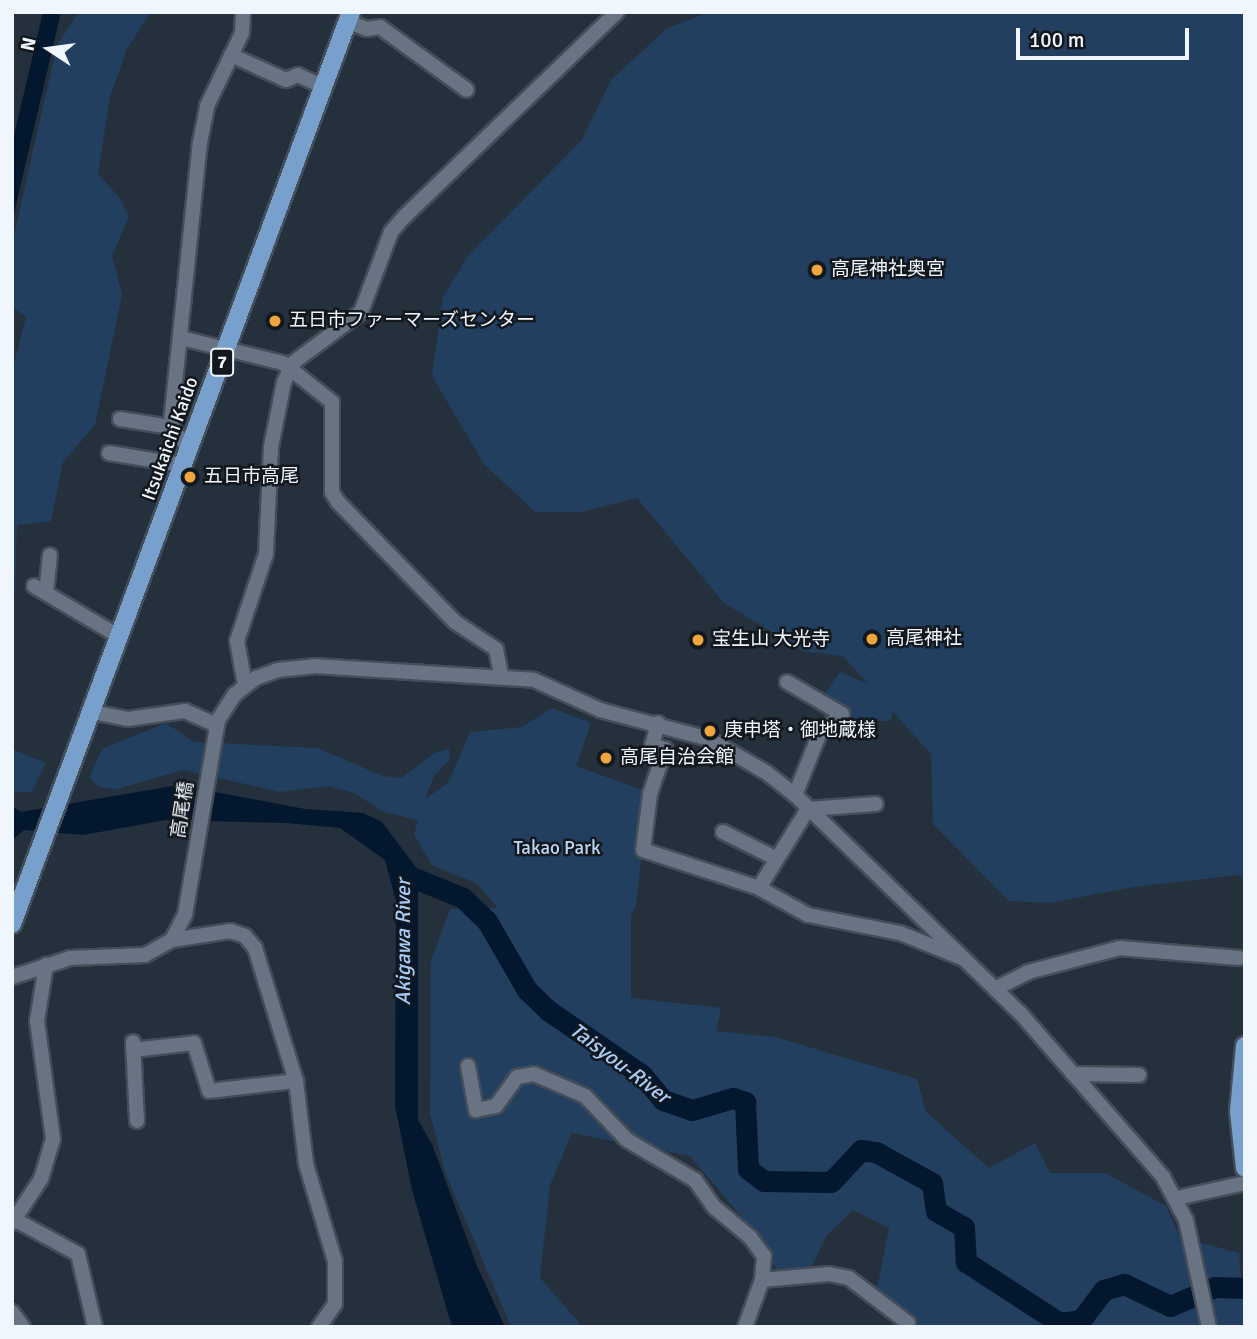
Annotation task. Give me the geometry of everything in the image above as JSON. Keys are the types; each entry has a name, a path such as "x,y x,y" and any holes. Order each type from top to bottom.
{"main road":[{"name":"Itsukaichi Kaido","path":"12,924 350,17"},
{"path":"1245,1046 1239,1089 1245,1168"}],"street":[{"path":"187,457 171,427 200,143 207,106 242,33 243,12"},
{"path":"245,685 237,641 266,554 271,447 281,392 290,369 316,344 361,312 390,232 617,12"},
{"path":"350,17 367,29 380,27 467,90"},
{"path":"231,55 286,80 298,75 324,88"},
{"path":"181,338 227,348 290,369 332,402 332,492 338,502 456,622 496,649 501,675"},
{"path":"120,419 171,427"},
{"path":"109,453 187,457"},
{"path":"50,555 40,590 120,637"},
{"path":"92,712 128,719 186,711 217,725 226,705 245,685 274,671 303,667 501,675 541,682 600,709 709,739 767,773 795,796 995,989 1073,1074 1177,1199 1193,1251 1209,1327"},
{"path":"787,681 842,713 820,735 795,796"},
{"path":"658,723 652,745 665,749 650,794 643,850 759,888 808,915 900,933 963,958"},
{"name":"高尾橋","path":"172,940 183,921 217,725"},
{"path":"808,809 876,804"},
{"path":"759,888 808,809"},
{"path":"723,832 777,859"},
{"path":"12,977 80,956 139,957 172,940 230,930 250,940 278,1012 296,1081 306,1164 337,1281 335,1304 319,1327"},
{"path":"995,989 1028,972 1120,948 1238,958"},
{"path":"46,965 37,1021 53,1139 41,1179 13,1220 78,1254 95,1327"},
{"path":"137,1121 133,1046 194,1043 209,1091 296,1081"},
{"path":"468,1066 476,1110 496,1106 517,1077 534,1074 585,1096 627,1140 695,1180 714,1207 759,1246 764,1256 762,1280 745,1327"},
{"path":"1073,1074 1139,1075"},
{"path":"1177,1199 1245,1183"},
{"path":"762,1280 829,1274 849,1278 908,1323 906,1327"},
{"path":"12,1312 23,1327"}],"green space":[{"path":"79,12 150,13 127,49 110,97 98,174 118,196 129,216 112,256 122,294 95,425 63,462 51,521 17,525 12,679 12,371 26,317 12,307 12,244 57,45"},
{"path":"709,12 1245,12 1245,879 1239,875 1133,887 1049,903 1009,901 933,824 931,754 893,712 890,721 849,720 818,702 840,672 868,684 843,656 803,651 724,603 637,498 581,512 535,512 484,464 432,376 443,297 468,256 582,140 611,80 666,29"},
{"name":"Takao Park","path":"552,708 591,723 576,766 648,792 636,907 631,913 631,998 721,1008 716,1031 775,1037 917,1079 926,1112 989,1168 1035,1143 1050,1173 1105,1173 1166,1206 1180,1237 1239,1253 1245,1327 909,1327 875,1300 889,1228 853,1210 826,1236 810,1271 779,1275 762,1241 690,1156 572,1133 550,1185 540,1278 583,1327 511,1327 445,1172 430,1113 431,961 450,909 498,908 476,883 433,866 414,835 418,820 384,812 354,793 328,786 280,792 183,770 117,789 101,788 89,778 102,749 166,723 194,742 317,748 383,776 401,778 435,753 449,749 450,759 434,776 425,799 448,783 470,732 522,727"},
{"path":"12,749 46,763 32,792 12,792"}],"water":[{"path":"43,12 61,12 12,222 12,144"},
{"name":"Akigawa River","path":"178,785 305,809 363,813 382,822 418,870 418,1120 432,1144 477,1266 505,1327 452,1327 412,1190 395,1106 396,901 385,860 340,828 287,823 166,820 83,835 24,830 12,841 12,806 21,812"}],"waterway":[{"name":"Taisyou-River","path":"407,875 463,898 487,921 527,990 549,1011 642,1075 663,1100 692,1110 733,1098 745,1102 748,1169 764,1181 831,1182 861,1150 876,1152 932,1183 936,1211 964,1227 966,1262 1060,1323 1081,1320 1104,1290 1124,1284 1170,1306 1215,1287 1245,1288"}],"place":[{"name":"高尾神社奥宮","path":"817,270"},
{"name":"五日市ファーマーズセンター","path":"275,321"},
{"name":"五日市高尾","path":"190,477"},
{"name":"高尾神社","path":"872,639"},
{"name":"宝生山 大光寺","path":"698,640"},
{"name":"庚申塔・御地蔵様","path":"710,731"},
{"name":"高尾自治会館","path":"606,758"}]}
